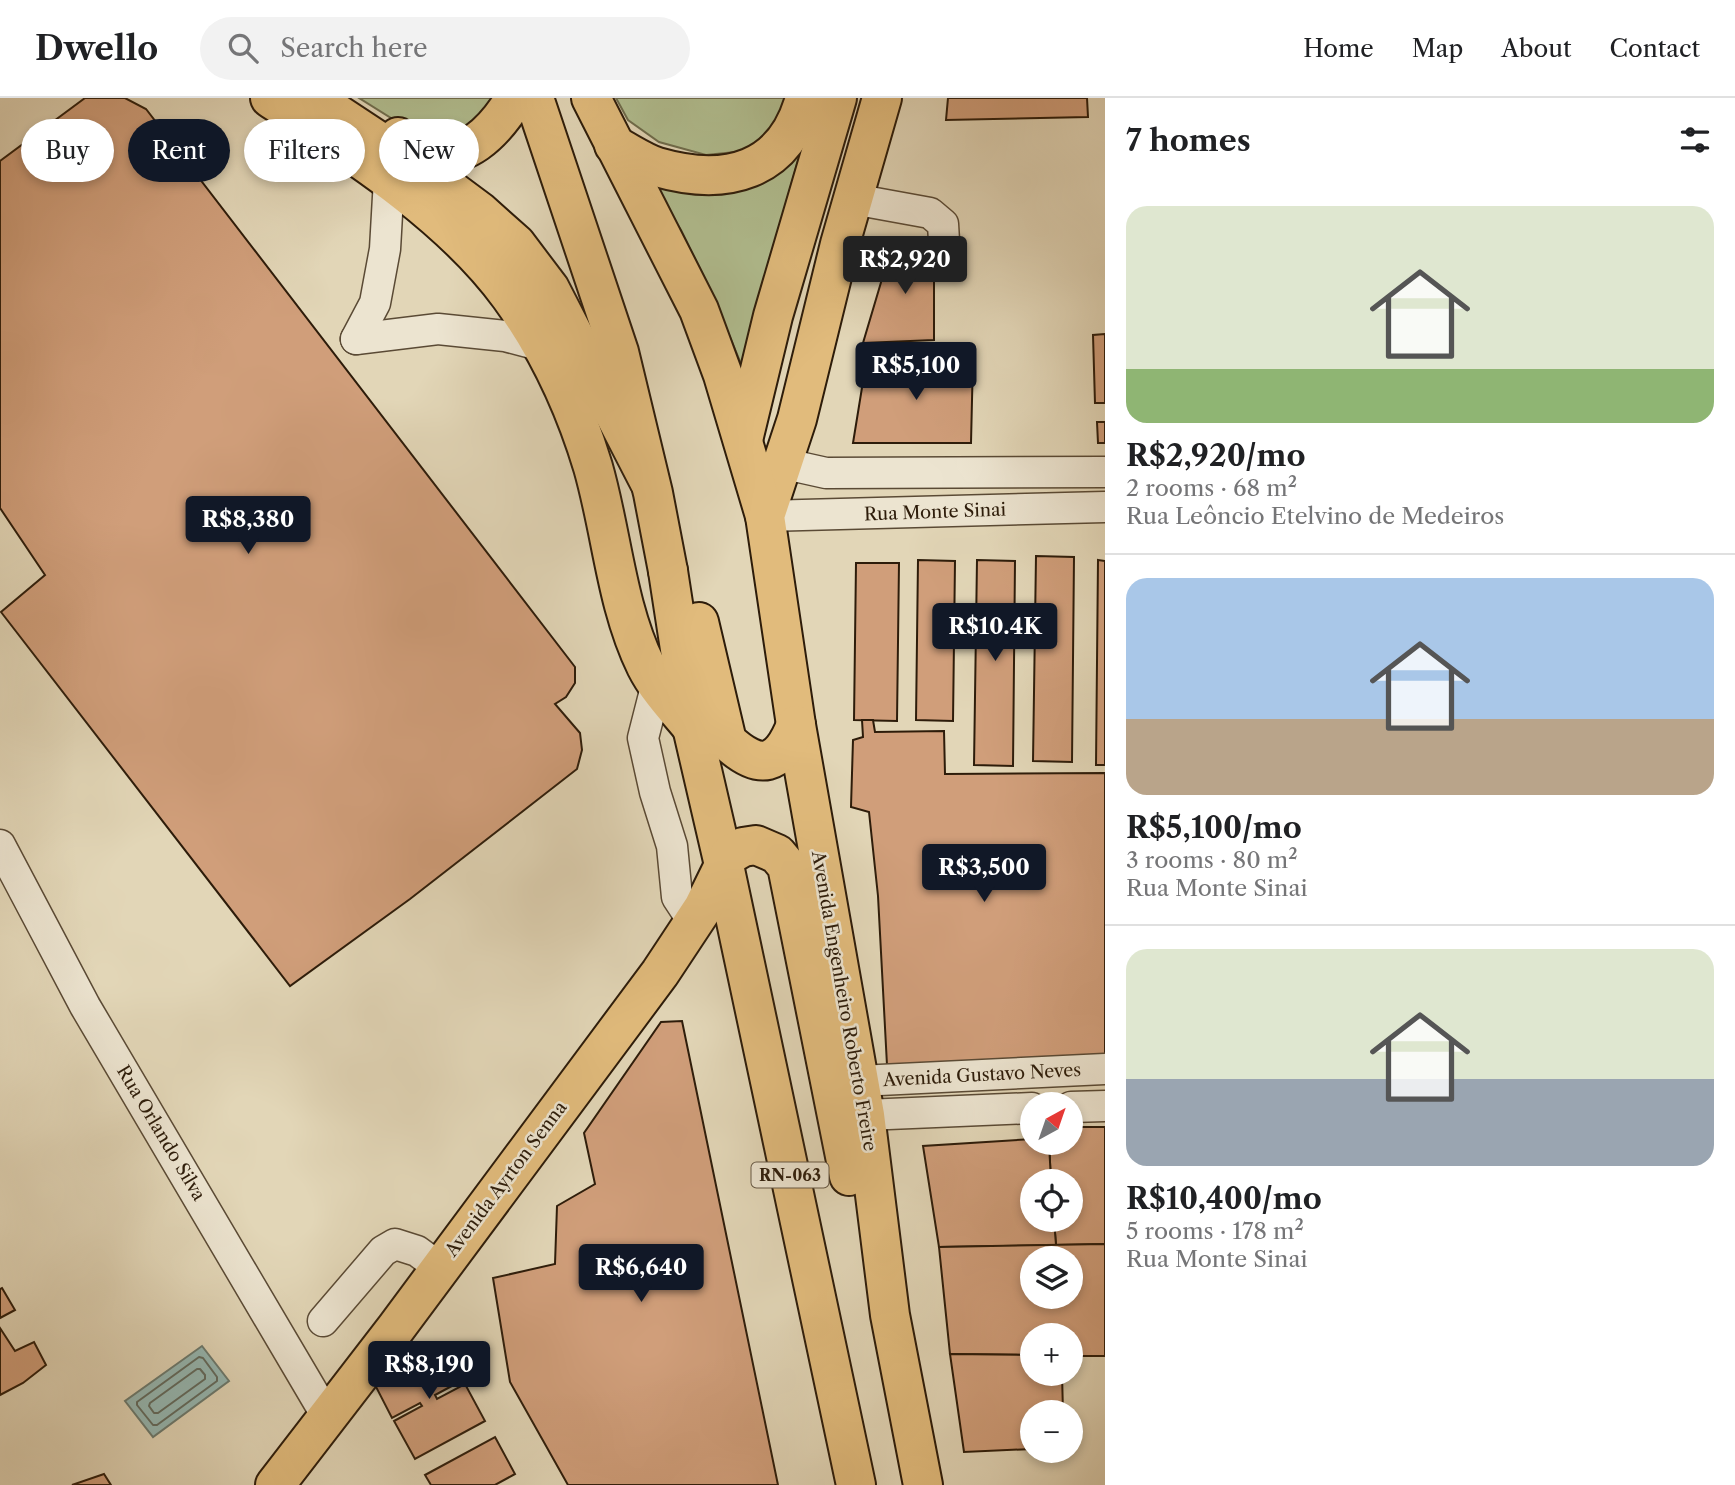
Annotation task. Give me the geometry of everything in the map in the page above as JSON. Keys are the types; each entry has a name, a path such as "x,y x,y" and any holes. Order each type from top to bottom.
{"main road":[{"path":"270,98 379,172"},
{"path":"313,98 436,179 479,211 516,244 551,289 678,541 689,573 727,741 741,754 751,758 761,761 774,758 788,745 796,725"},
{"path":"333,98 420,151 440,155 462,150 483,139 501,120 515,98"},
{"path":"534,98 619,352 651,487"},
{"name":"Avenida Engenheiro Roberto Freire","path":"592,98 699,310 723,374 765,516 796,725 862,1098 890,1315 923,1485"},
{"path":"614,145 655,166 690,174 724,175 756,166 780,149 799,122 805,98"},
{"path":"742,442 773,316 837,98"},
{"path":"765,516 785,459 882,98"},
{"path":"392,182 461,241 509,295 543,346 570,404 593,467 634,639 647,669 692,727"},
{"name":"RN-063","path":"651,487 668,571 692,727 856,1485"},
{"path":"723,861 743,847 756,845 777,854 787,866 863,1245 890,1315"},
{"name":"Avenida Ayrton Senna","path":"275,1485 660,973 694,923 723,861"}],"street":[{"path":"389,182 385,249 375,303 356,339 438,329 505,336 543,346"},
{"path":"853,199 930,213 943,224 945,258"},
{"name":"Rua Monte Sinai","path":"785,459 799,467 826,473 1105,472"},
{"path":"826,473 826,514"},
{"name":"Rua Monte Sinai","path":"765,516 1105,507"},
{"path":"657,683 643,738 655,792 672,846 677,897 694,923"},
{"path":"669,838 723,861"},
{"name":"Rua Orlando Silva","path":"0,845 85,1006 328,1418"},
{"name":"Avenida Gustavo Neves","path":"862,1098 1054,1071 1105,1069"},
{"path":"1054,1071 1057,1092"},
{"name":"Avenida Gustavo Neves","path":"862,1098 1020,1107"},
{"name":"Avenida Gustavo Neves","path":"1083,1107 1105,1106"},
{"path":"323,1321 383,1251 395,1244 417,1251 440,1268"}],"green space":[{"path":"359,98 494,98 478,119 393,119"},
{"path":"616,98 789,98 782,122 745,151 706,155 659,142 628,120"},
{"path":"804,139 752,324 748,381 711,291 681,230 645,174"}],"water":[{"path":"202,1346 229,1381 153,1437 125,1401"}],"building":[{"path":"85,98 125,98 146,109 154,119 128,119 128,182 202,182 575,667 575,683 566,697 555,704 580,733 582,750 577,769 410,899 290,986 1,612 45,575 0,508 0,161 21,145 21,182 114,182 114,119 57,119"},
{"path":"948,98 1087,98 1088,117 946,120"},
{"path":"893,242 934,243 934,340 863,343"},
{"path":"1105,334 1105,403 1095,403 1093,335"},
{"path":"973,358 971,443 853,443 866,363"},
{"path":"1097,422 1105,422 1105,443 1098,443"},
{"path":"1036,556 1074,557 1072,762 1033,761"},
{"path":"918,560 955,561 953,721 916,720"},
{"path":"977,560 1015,561 1013,766 974,765"},
{"path":"1098,560 1105,561 1105,765 1096,765"},
{"path":"856,563 899,563 897,721 854,720"},
{"path":"862,720 873,720 875,732 944,731 945,774 1105,773 1105,1055 887,1065 878,896 869,812 851,807 853,740 863,737"},
{"path":"682,1021 778,1485 568,1485 510,1382 493,1278 555,1264 557,1206 595,1184 584,1133 661,1022"},
{"path":"1083,1127 1105,1127 1105,1244 1056,1245 1055,1232 1083,1232 1083,1169 1050,1169 1050,1155 1083,1155"},
{"path":"1020,1140 1020,1155 1050,1155 1050,1169 1020,1169 1020,1232 1055,1232 1056,1245 939,1247 923,1146"},
{"path":"1105,1244 1105,1356 1083,1356 1083,1323 1020,1323 1020,1355 950,1354 939,1247"},
{"path":"2,1288 15,1310 0,1318 0,1289"},
{"path":"0,1328 15,1351 34,1342 46,1365 23,1383 0,1395"},
{"path":"443,1343 463,1380 435,1395 437,1399 465,1384 485,1421 415,1459 394,1421 422,1406 420,1403 392,1418 373,1381"},
{"path":"950,1354 1020,1355 1020,1386 1062,1386 1063,1400 1020,1400 1020,1450 964,1452"},
{"path":"495,1437 515,1474 495,1485 431,1485 425,1475"},
{"path":"104,1474 111,1485 72,1485"}]}
